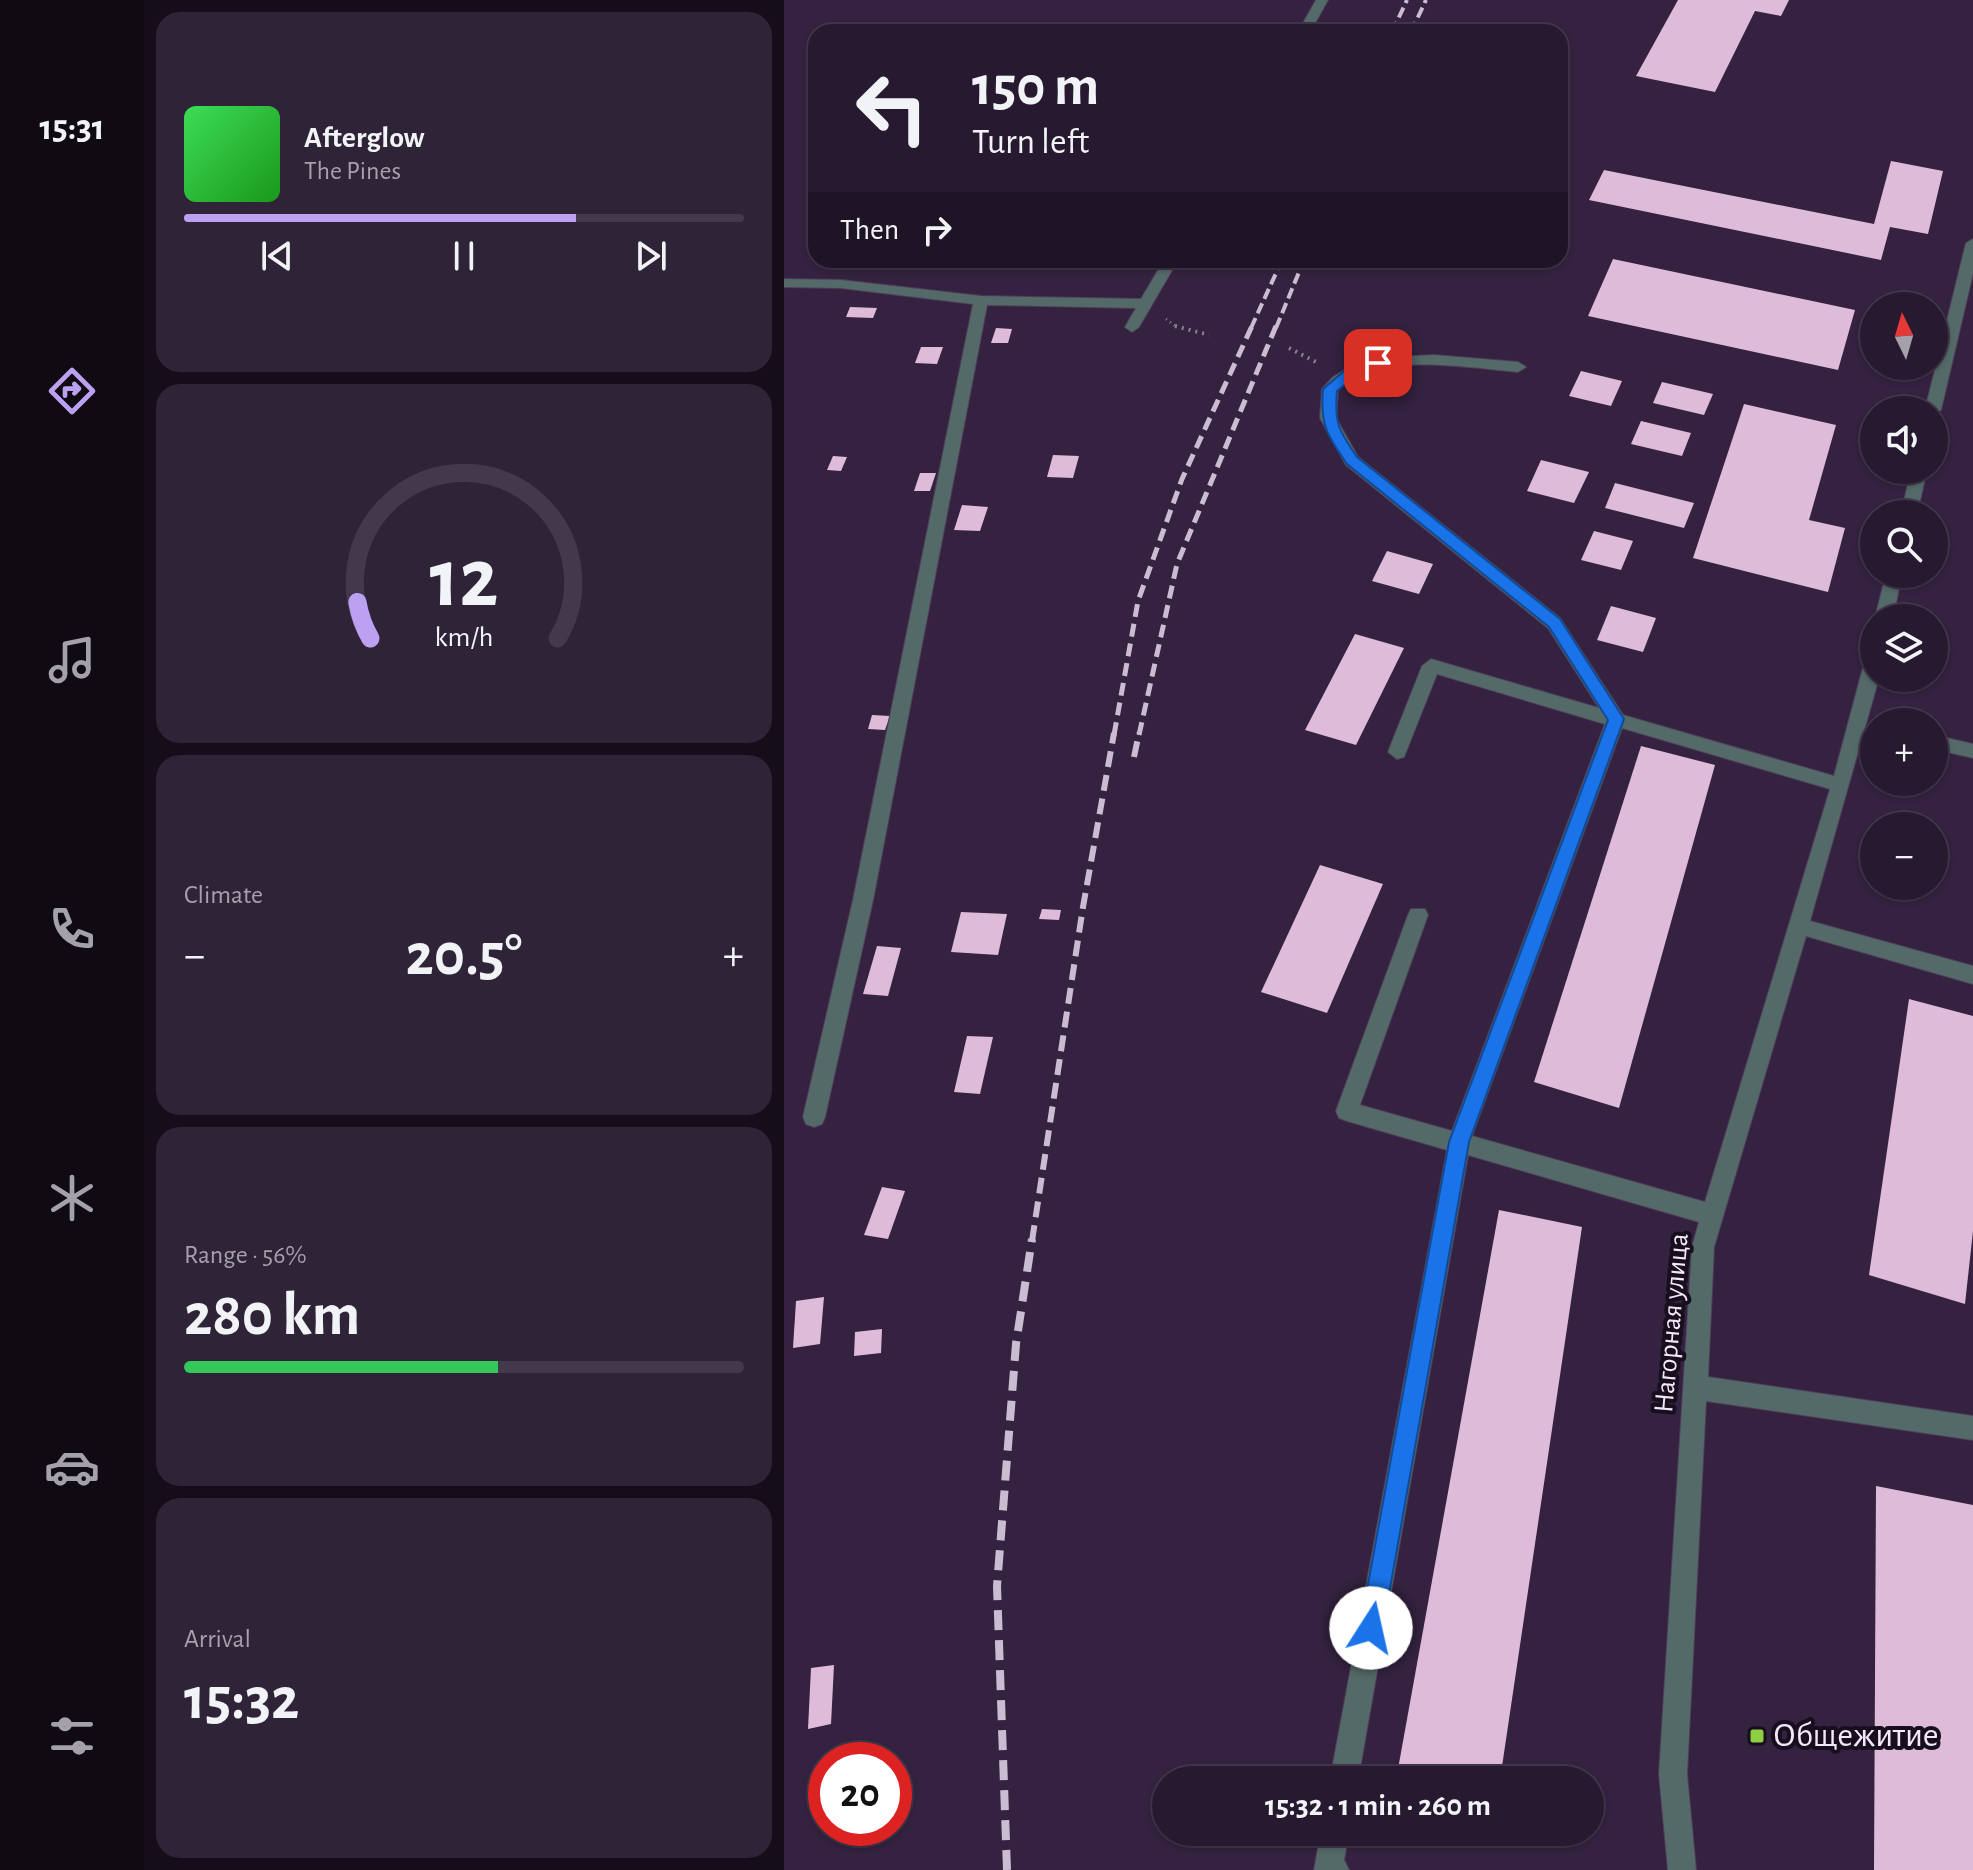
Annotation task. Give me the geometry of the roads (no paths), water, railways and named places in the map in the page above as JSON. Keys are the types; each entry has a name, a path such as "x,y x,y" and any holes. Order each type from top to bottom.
{"street":[{"path":"1308,24 1322,0"},
{"path":"1936,396 1973,243"},
{"path":"1132,327 1166,268"},
{"path":"784,283 841,284 981,300 1145,304"},
{"path":"814,1117 863,900 981,300"},
{"path":"1518,367 1434,360 1378,363 1338,380 1330,389 1328,418 1352,461 1554,623 1616,719"},
{"path":"1397,752 1431,666 1841,785"},
{"path":"1347,1766 1459,1142 1616,719"},
{"name":"Нагорная улица","path":"1682,1870 1673,1774 1703,1247 1841,785 1860,740"},
{"path":"1948,745 1973,751"},
{"path":"1418,915 1347,1111 1713,1215"},
{"path":"1799,926 1973,975"},
{"path":"1695,1387 1973,1428"},
{"path":"1332,1846 1328,1869 1335,1870"}],"railway":[{"path":"1396,24 1407,0"},
{"path":"1415,24 1426,0"},
{"path":"1251,328 1278,268"},
{"path":"1276,328 1301,268"},
{"path":"1114,735 1138,601 1182,479 1252,326"},
{"path":"1139,735 1177,564 1276,326"},
{"path":"1032,1241 1083,907 1114,733"},
{"path":"1134,757 1139,733"},
{"path":"1007,1870 997,1586 1016,1344 1032,1239"}],"place":[{"name":"Общежитие","path":"1757,1736"}]}
